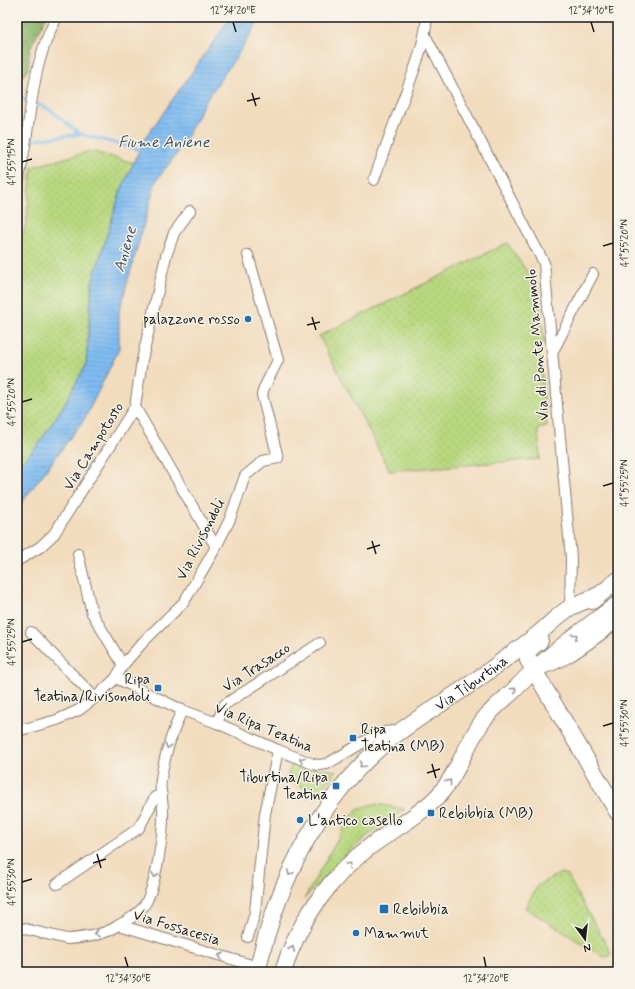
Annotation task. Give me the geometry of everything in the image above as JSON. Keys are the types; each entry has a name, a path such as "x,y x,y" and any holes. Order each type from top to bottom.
{"main road":[{"name":"Via Tiburtina","path":"534,670 527,655 531,647 618,580"},
{"name":"Via Tiburtina","path":"258,970 277,903 292,868 310,834 337,793 371,756 402,730 468,686 570,608 599,595"},
{"name":"Via Tiburtina","path":"283,972 302,926 323,893 347,867 370,846 428,806 454,776 476,731 493,710 534,670 618,604"},
{"path":"534,670 618,813"}],"street":[{"path":"17,190 25,146 34,78 41,52 57,17"},
{"path":"374,180 411,80 425,35 427,17"},
{"name":"Via di Ponte Mammolo","path":"425,35 544,263 571,558 570,608"},
{"name":"Via Campotosto","path":"17,561 40,547 54,534 135,407 142,360 166,256 174,233 190,211"},
{"name":"Via Rivisondoli","path":"17,731 57,720 79,710 95,698 116,678 123,665 144,641 184,602 216,547 230,518 245,476 263,461 278,458 262,395 278,360 248,255"},
{"path":"553,351 593,274"},
{"path":"135,407 216,547"},
{"path":"78,554 92,613 123,665"},
{"path":"534,670 552,665 566,657 618,620"},
{"path":"32,632 95,698"},
{"name":"Via Trasacco","path":"217,723 224,705 320,643"},
{"name":"Via Ripa Teatina","path":"116,678 182,710 217,723 313,764 322,765 374,736 385,732 402,730"},
{"path":"119,925 141,910 152,888 163,824 160,781 166,750 182,710"},
{"path":"248,937 255,912 265,814 278,750"},
{"path":"57,884 139,828 155,796 162,795"},
{"name":"Via Fossacesia","path":"17,927 67,939 90,936 110,930 119,925 258,970"}],"green space":[{"path":"17,17 46,17 30,49 28,70 17,82"},
{"path":"91,151 134,163 121,190 92,283 86,365 62,408 38,445 17,466 17,256 27,219 32,167"},
{"path":"507,243 537,286 545,342 539,345 547,427 538,429 540,459 390,471 319,336"},
{"path":"293,759 316,768 336,771 319,794 286,780"},
{"path":"376,804 405,809 367,836 345,856 304,899 347,823 357,810"},
{"path":"561,873 567,875 611,953 609,956 602,956 525,908 538,885"}],"water":[{"name":"Fiume Aniene","path":"231,17 261,17 240,51 204,103 181,148 156,181 119,312 119,349 85,418 17,509 17,466 38,445 62,408 86,365 92,283 121,190 144,140"}],"waterway":[{"path":"17,96 49,109 80,134"},
{"path":"17,142 80,134 142,150"}],"place":[{"name":"palazzone rosso","path":"248,319"},
{"name":"Ripa Teatina/Rivisondoli","path":"158,688"},
{"name":"Ripa Teatina (MB)","path":"353,738"},
{"name":"Tiburtina/Ripa Teatina","path":"336,786"},
{"name":"Rebibbia (MB)","path":"431,813"},
{"name":"L'antico casello","path":"300,820"},
{"name":"Rebibbia","path":"384,909"},
{"name":"Mammut","path":"356,933"}],"water label":[{"name":"Aniene","path":"124,249"}]}
